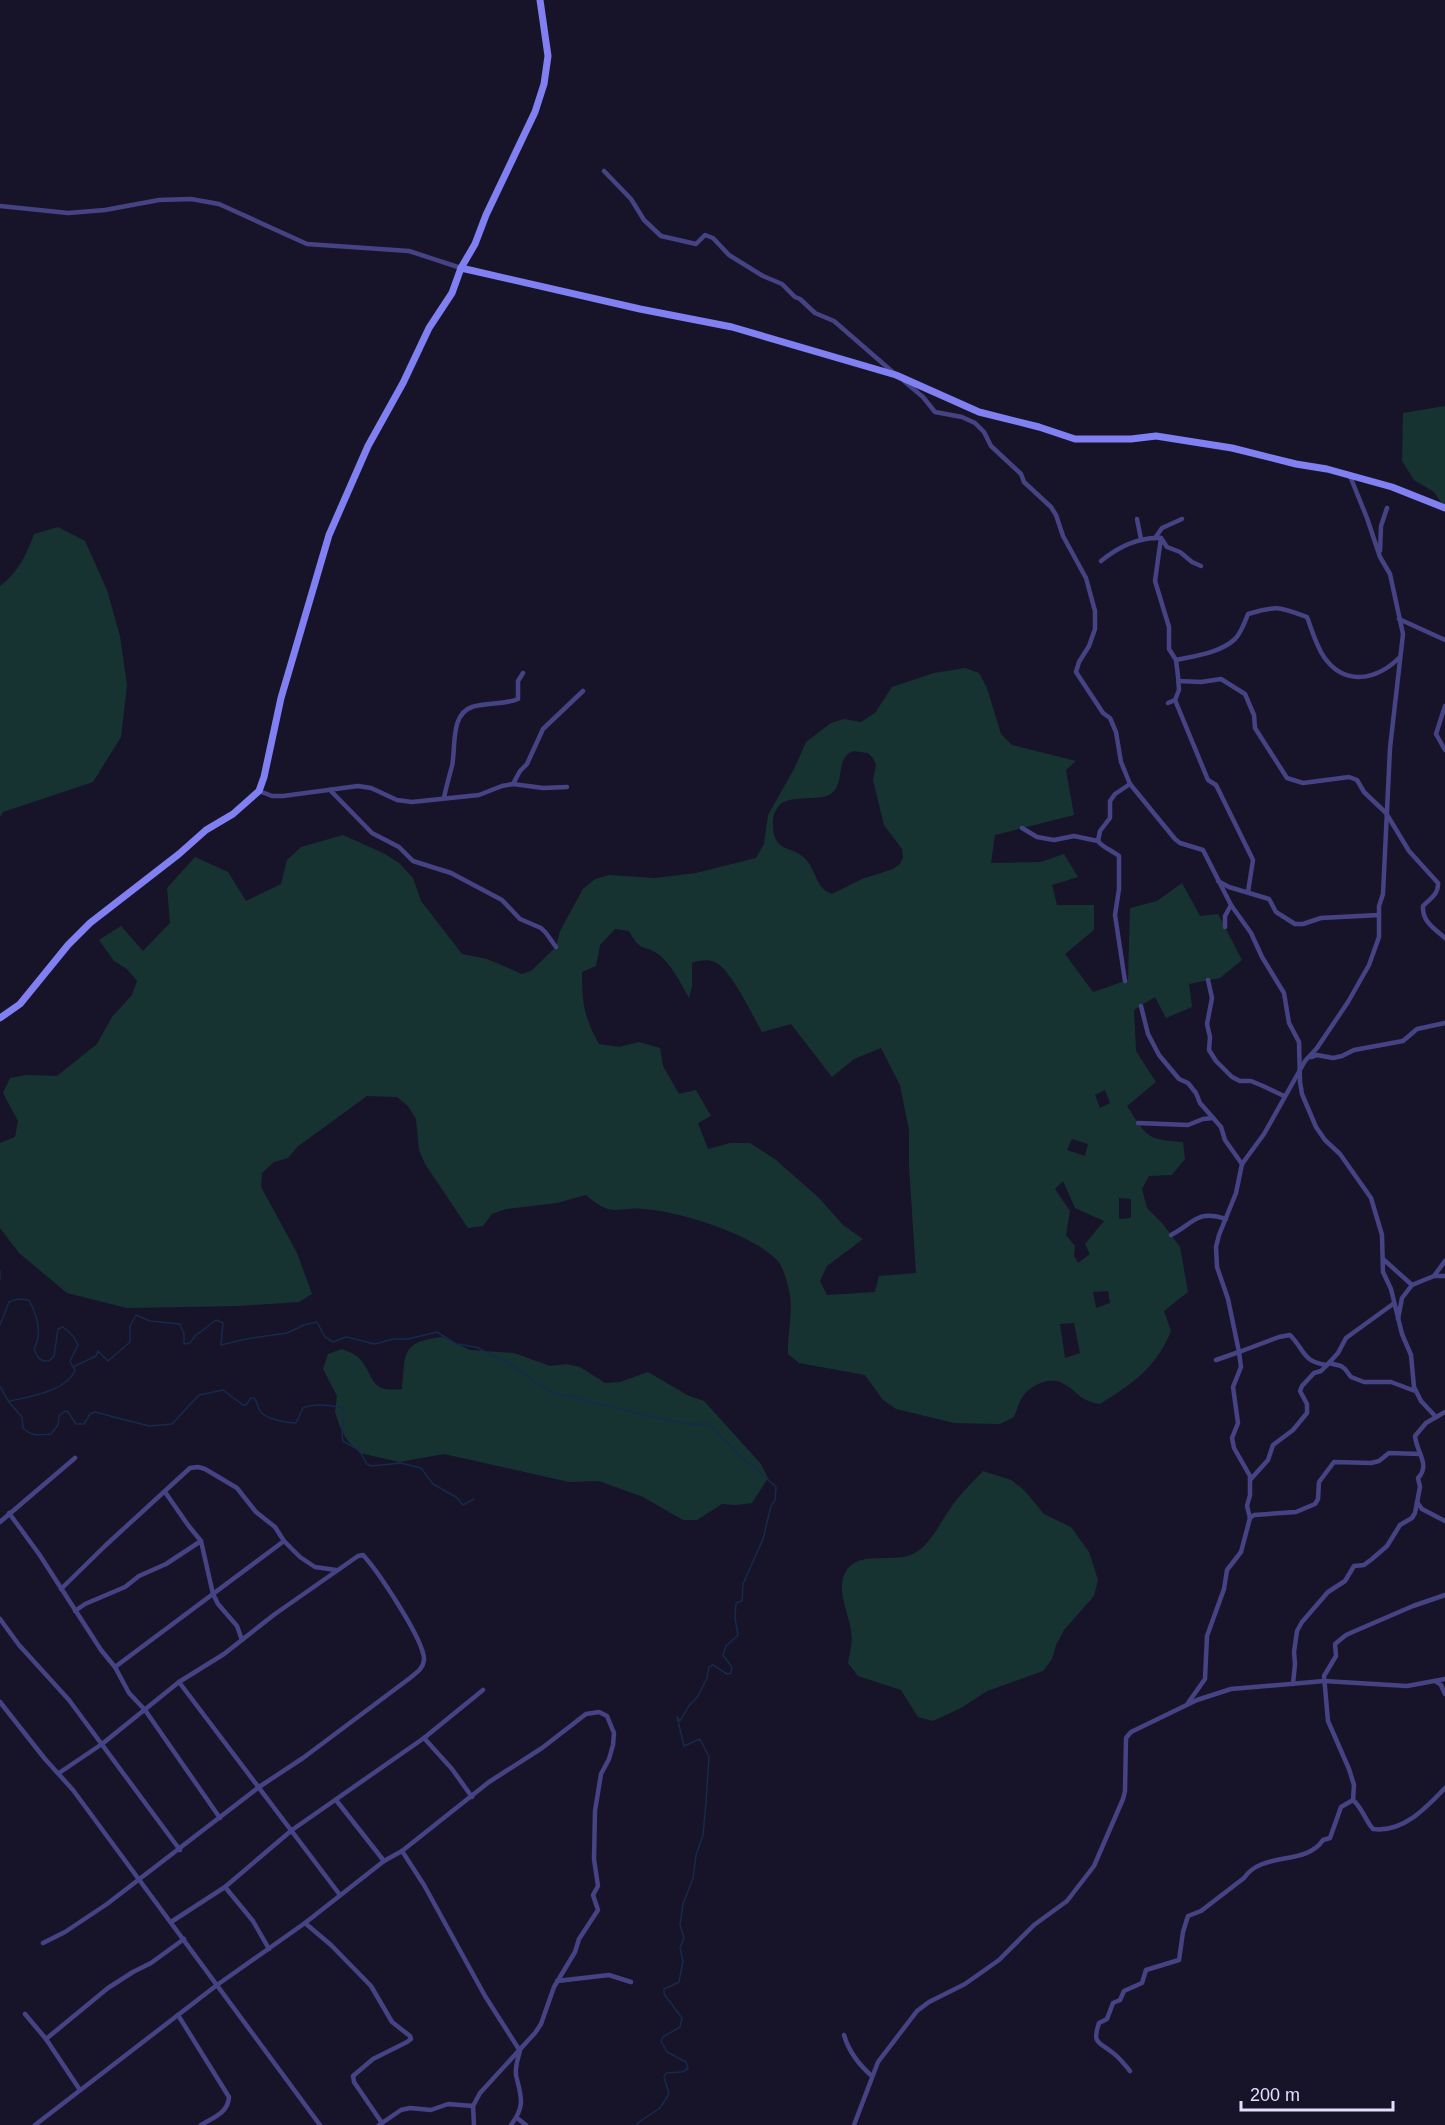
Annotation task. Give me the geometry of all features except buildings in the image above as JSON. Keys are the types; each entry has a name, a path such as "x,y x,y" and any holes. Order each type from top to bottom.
{"street":[{"path":"0,1018 20,1004 68,945 90,923 179,854 206,830 233,814 259,791 281,698 329,535 368,446 390,408 429,328 452,293 461,268 476,244 486,215 535,112 544,84 548,56 540,0"},
{"path":"604,171 632,199 644,220 661,236 696,244 705,235 713,238 729,255 763,276 782,284 815,313 834,321 924,397 935,412 962,417 975,423 984,432 991,446 1051,507 1063,537 1086,578 1095,611 1095,629 1076,672 1103,713 1110,718 1116,732 1121,762 1130,784 1175,839 1180,843 1203,850 1216,879 1251,933 1284,993 1289,1023 1299,1042 1302,1094 1316,1127 1325,1140 1340,1154 1371,1198 1382,1235 1383,1272 1391,1289 1398,1320 1413,1363 1415,1391 1436,1417"},
{"path":"0,206 68,213 105,210 159,200 191,199 219,204 307,244 409,251 461,268 640,309 732,327 896,375 979,412 1039,427 1075,440 1156,436 1232,447 1350,476 1412,494 1445,508"},
{"path":"1186,1705 1205,1679 1207,1636 1224,1589 1227,1570 1240,1552 1250,1518 1247,1506 1250,1495 1250,1476 1234,1448 1232,1438 1238,1423 1233,1387 1241,1367 1228,1299 1217,1267 1216,1247 1236,1193 1242,1164 1264,1134 1299,1070 1348,1002 1369,965 1379,937 1379,906 1383,894 1390,748 1402,634 1390,574 1380,557 1370,524 1350,476"},
{"path":"1380,557 1381,526 1387,508"},
{"path":"1137,519 1141,539"},
{"path":"1168,704 1175,700 1179,690 1179,681 1176,660 1169,649 1168,627 1155,581 1158,538 1162,528 1182,519"},
{"path":"1101,561 1113,551 1141,539 1158,538 1167,547 1180,552 1200,566"},
{"path":"1176,660 1203,654 1223,646 1236,638 1248,614 1269,608 1290,610 1307,617 1323,655 1332,667 1348,676 1360,679 1370,676 1391,667 1400,657"},
{"path":"1399,619 1445,640"},
{"path":"444,798 452,764 457,724 463,712 471,707 518,699 518,681 524,673"},
{"path":"1179,681 1201,682 1221,679 1245,694 1254,714 1255,728 1272,758 1287,778 1304,783 1349,777 1357,780 1364,792 1386,813 1409,850 1438,883 1434,897 1423,906 1422,914 1429,924 1445,938"},
{"path":"513,784 527,764 543,729 584,691"},
{"path":"1175,700 1204,773 1219,791 1253,860 1248,892"},
{"path":"1445,706 1436,734 1445,750"},
{"path":"259,791 272,796 358,786 378,791 397,800 412,802 479,795 513,784 543,788 567,787"},
{"path":"1098,841 1100,831 1110,818 1110,801 1115,794 1130,784"},
{"path":"330,789 372,833 399,847 413,861 451,873 502,900 520,919 541,928 556,947"},
{"path":"1022,828 1037,837 1054,840 1074,837 1098,841 1119,856 1119,889 1115,915 1125,981"},
{"path":"1216,879 1229,887 1269,899 1276,912 1295,924 1321,918 1379,915"},
{"path":"1225,927 1226,916 1231,905"},
{"path":"1208,980 1212,999 1207,1024 1210,1036 1209,1050 1216,1061 1232,1077 1240,1081 1251,1081 1284,1096"},
{"path":"1141,1006 1148,1034 1159,1055 1179,1079 1188,1083 1200,1103 1221,1127 1225,1140 1242,1164"},
{"path":"1309,1057 1317,1055 1333,1058 1354,1050 1403,1041 1417,1029 1445,1023"},
{"path":"1138,1123 1188,1125 1213,1118"},
{"path":"1172,1235 1196,1217 1226,1218"},
{"path":"1383,1259 1412,1285"},
{"path":"1434,1276 1445,1262"},
{"path":"1398,1320 1402,1298 1412,1285 1434,1276 1445,1276"},
{"path":"1250,1480 1268,1460 1273,1445 1279,1438 1293,1430 1307,1413 1307,1404 1300,1391 1302,1386 1314,1373 1328,1364 1338,1353 1346,1338 1394,1304"},
{"path":"1216,1360 1290,1335 1308,1359 1316,1364 1345,1368 1351,1377 1364,1382 1391,1382 1415,1391"},
{"path":"1293,1684 1297,1631 1308,1612 1328,1592 1345,1581 1354,1566 1364,1565 1387,1545 1400,1525 1412,1518 1417,1502 1418,1478 1423,1473 1424,1465 1415,1436 1426,1423 1445,1412"},
{"path":"1250,1518 1296,1512 1315,1504 1318,1499 1319,1482 1334,1462 1371,1463 1379,1461 1389,1453 1420,1454"},
{"path":"0,1521 75,1458"},
{"path":"61,1589 190,1468 198,1467 206,1469 237,1488 256,1512 276,1527 284,1541 300,1557 315,1567 336,1570"},
{"path":"165,1492 201,1542 213,1594 218,1604 237,1626 242,1640"},
{"path":"1417,1502 1422,1509 1445,1521"},
{"path":"9,1514 39,1554 100,1650 115,1667 129,1693 145,1710 220,1818"},
{"path":"115,1667 284,1541"},
{"path":"75,1611 85,1604 125,1587 139,1576 166,1564 201,1542"},
{"path":"43,1943 77,1925 180,1850 259,1787 303,1758 421,1669 424,1660 420,1646 370,1563 363,1555 358,1556 224,1654 179,1682 102,1744 59,1773"},
{"path":"1445,1595 1346,1635 1335,1644 1336,1656 1324,1676 1328,1721 1349,1769 1353,1785 1353,1800 1361,1807 1373,1829 1399,1825 1425,1809 1445,1788"},
{"path":"0,1619 19,1645 69,1700 180,1850"},
{"path":"854,2125 880,2058 923,2006 953,1991 989,1968 1034,1925 1067,1901 1094,1866 1102,1844 1120,1809 1125,1791 1126,1738 1141,1727 1221,1691 1324,1681 1407,1686 1445,1679"},
{"path":"1435,1681 1441,1685 1445,1694"},
{"path":"179,1682 340,1895"},
{"path":"171,1922 225,1887 292,1830 424,1738 483,1690"},
{"path":"0,1702 45,1759 59,1773 140,1879 320,2125"},
{"path":"35,2125 217,1985 402,1851 489,1782 542,1748 586,1714 599,1712 607,1716 614,1733 614,1745 601,1774 594,1811 594,1859 598,1886 593,1895 598,1910 579,1939 575,1952 557,1981 541,2024 480,2094 473,2106 474,2125"},
{"path":"424,1738 452,1769 472,1797"},
{"path":"336,1800 384,1862"},
{"path":"1130,2071 1119,2057 1098,2044 1095,2035 1100,2023 1107,2019 1113,2003 1120,2000 1124,1991 1142,1983 1146,1970 1179,1960 1188,1916 1201,1911 1244,1878 1248,1872 1274,1859 1312,1852 1318,1848 1323,1840 1330,1838 1341,1807 1353,1800"},
{"path":"402,1851 424,1886 484,1996 520,2050 516,2065 521,2096 519,2115 511,2125"},
{"path":"225,1887 253,1921 269,1949"},
{"path":"305,1923 331,1945 371,1986 392,2022 410,2036 411,2039 407,2042 373,2059 354,2076 354,2082 380,2124 401,2110 410,2108 431,2110 448,2104 473,2106"},
{"path":"46,2039 108,1988 151,1963 184,1939"},
{"path":"557,1981 609,1975 631,1982"},
{"path":"25,2014 46,2039 80,2090"},
{"path":"178,2015 229,2097 225,2110 201,2125"},
{"path":"844,2035 851,2052 864,2070 872,2076"},
{"path":"517,2118 526,2125"}],"green space":[{"path":"1445,406 1445,508 1434,492 1414,480 1402,461 1403,413"},
{"path":"58,527 85,541 107,590 120,636 127,685 121,737 93,782 3,812 0,817 0,586 21,563 34,534"},
{"path":"965,668 979,673 987,688 1001,734 1012,745 1076,761 1066,770 1074,815 995,835 991,863 1041,862 1064,854 1078,877 1052,885 1057,905 1094,905 1094,930 1065,954 1093,992 1128,980 1130,908 1157,901 1182,883 1200,916 1218,914 1242,960 1220,978 1189,984 1192,1007 1166,1018 1155,997 1134,1010 1136,1051 1156,1082 1127,1106 1143,1130 1154,1138 1183,1142 1185,1159 1172,1175 1149,1176 1142,1189 1147,1208 1180,1247 1188,1292 1164,1311 1171,1331 1158,1355 1133,1382 1100,1404 1083,1399 1059,1381 1048,1381 1031,1388 1022,1398 1014,1417 1000,1424 954,1423 896,1409 883,1400 865,1375 799,1363 788,1354 790,1298 786,1278 777,1260 751,1241 696,1220 645,1209 609,1209 586,1195 557,1203 506,1209 492,1214 483,1226 468,1228 425,1164 419,1150 416,1119 408,1106 397,1097 367,1096 297,1147 288,1158 274,1162 262,1173 261,1187 297,1253 312,1294 299,1302 238,1306 127,1308 67,1293 19,1253 0,1228 0,1143 15,1137 18,1121 3,1093 10,1078 26,1075 57,1076 97,1044 112,1017 132,995 137,981 127,969 114,961 99,940 121,926 143,951 170,923 167,888 195,857 228,872 246,901 281,884 287,860 301,847 343,835 399,863 413,878 421,901 462,954 487,959 522,974 531,971 556,947 560,931 583,889 595,879 609,875 655,878 696,873 756,858 764,844 768,815 794,769 806,742 831,723 844,719 861,722 875,713 892,687 934,673","holes":["853,751 868,753 873,758 876,765 873,780 884,825 902,849 903,857 900,864 893,869 862,879 832,894 823,888 803,856 777,841 773,820 775,811 783,803 790,800 822,797 834,791 844,759","615,929 629,931 640,945 658,954 668,963 689,998 692,986 692,963 709,960 721,966 741,993 762,1032 791,1024 832,1077 854,1059 881,1048 900,1085 909,1130 916,1273 879,1276 875,1292 827,1295 820,1281 827,1266 863,1239 843,1225 819,1198 776,1160 750,1143 730,1143 708,1149 698,1123 711,1116 696,1090 679,1094 663,1066 660,1048 639,1042 619,1047 599,1044 587,1018 582,983 582,972 596,966 600,945","1105,1090 1110,1103 1100,1108 1095,1095","1072,1139 1088,1144 1085,1156 1067,1150","1063,1181 1075,1208 1104,1221 1085,1244 1090,1254 1078,1263 1074,1256 1075,1246 1066,1235 1070,1211 1055,1189","1119,1198 1131,1199 1131,1218 1119,1219","1108,1291 1110,1303 1096,1308 1093,1292","1074,1323 1080,1353 1065,1358 1060,1324"]},
{"path":"442,1337 470,1350 514,1353 550,1366 566,1364 580,1367 605,1383 620,1382 648,1372 689,1396 704,1401 761,1464 768,1478 752,1503 722,1504 697,1520 683,1520 643,1497 599,1481 569,1482 444,1454 399,1462 360,1453 347,1440 335,1412 337,1396 323,1369 328,1354 342,1349 351,1353 359,1358 378,1386 391,1390 402,1389 407,1352 418,1342"},
{"path":"983,1471 1011,1480 1024,1490 1044,1514 1071,1527 1089,1552 1098,1580 1094,1596 1064,1630 1052,1659 1043,1671 987,1691 961,1708 933,1721 918,1717 901,1690 858,1676 848,1663 852,1635 842,1595 843,1580 845,1573 858,1561 905,1557 919,1550 929,1540 957,1499"}],"waterway":[{"path":"0,1271 0,1279"},
{"path":"0,1325 9,1302 18,1299 29,1300 38,1324 38,1337 34,1349 38,1357 43,1361 49,1361 54,1356 58,1329 63,1327 73,1336 78,1345 70,1361 73,1367 96,1356 98,1351 108,1361 130,1342 130,1326 136,1315 150,1321 180,1324 184,1334 184,1344 190,1343 195,1336 216,1320 223,1323 221,1345 287,1333 317,1322 325,1337 333,1342 346,1337 375,1344 437,1332 456,1344 476,1347 502,1360 556,1394 668,1420 708,1423 747,1463 776,1487 775,1500 771,1506 763,1539 743,1584 742,1601 736,1603 735,1618 738,1635 726,1646 723,1655 732,1667 731,1673 727,1674 713,1665 709,1667 707,1678 698,1696 680,1721 677,1717 684,1746 700,1739 709,1757 703,1835 696,1855 693,1878 683,1904 680,1925 684,1938 680,1948 683,1961 679,1982 664,1989 664,1994 682,2018 680,2027 663,2037 661,2041 667,2052 686,2062 688,2069 682,2072 666,2073 664,2077 669,2094 660,2108 637,2125"},
{"path":"10,1401 37,1395 63,1384 75,1371 74,1367"},
{"path":"0,1387 22,1417 23,1428 36,1435 51,1434 58,1425 59,1416 65,1411 76,1424 84,1424 90,1414 95,1412 149,1426 172,1424 199,1395 223,1390 243,1405 254,1398 262,1414 288,1422 296,1423 303,1408 308,1406 323,1405 343,1408 343,1441 359,1450 367,1464 371,1466 401,1463 421,1468 433,1484 456,1497 463,1505 474,1499"}]}
